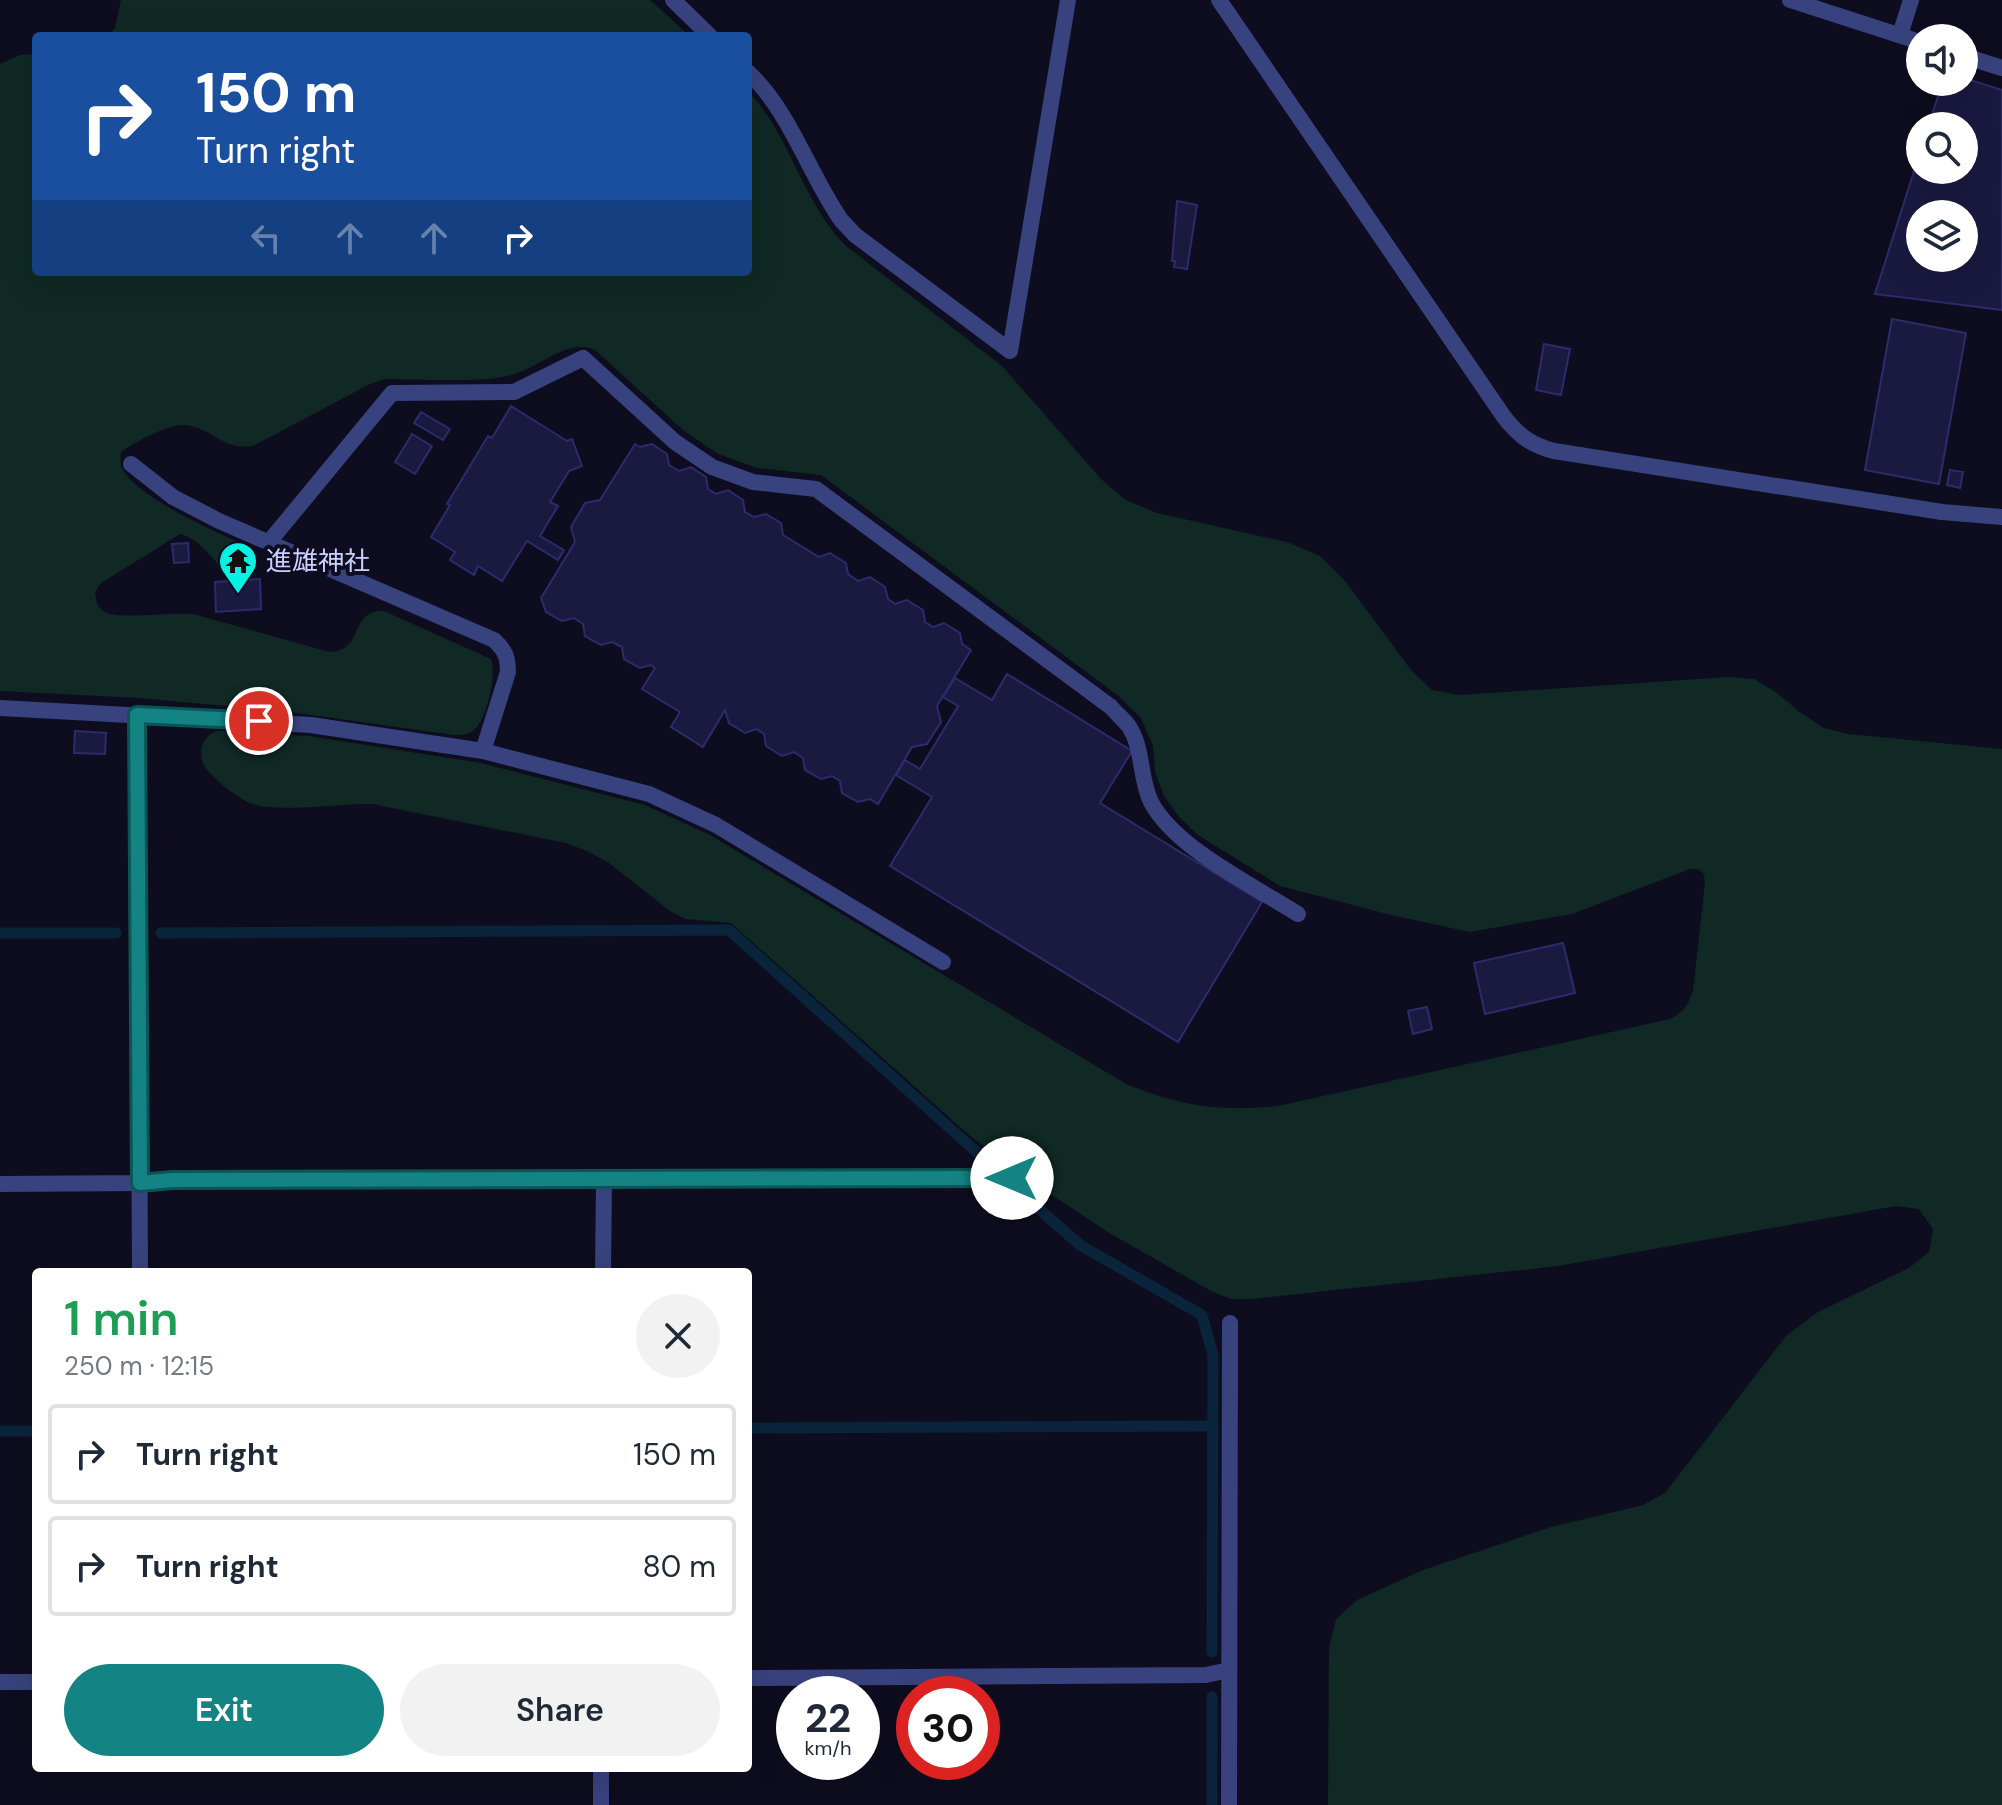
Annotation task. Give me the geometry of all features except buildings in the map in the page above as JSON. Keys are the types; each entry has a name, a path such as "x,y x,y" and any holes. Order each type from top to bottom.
{"street":[{"path":"673,0 706,32"},
{"path":"752,76 781,111 830,204 855,235 1010,351 1068,0"},
{"path":"1219,0 1504,417 1517,434 1534,446 1942,512 2002,517"},
{"path":"1790,0 1906,37"},
{"path":"1900,35 1911,0"},
{"path":"1978,60 2002,68"},
{"path":"269,542 392,393 514,392 583,358 675,442 712,467 753,482 816,489 1111,707 1129,726 1139,749 1141,775 1151,802 1168,827 1191,846 1298,914"},
{"path":"131,464 173,497 494,640 503,648 508,659 508,672 483,751"},
{"path":"0,708 311,725 483,751 614,784 683,808 716,825 943,962"},
{"path":"137,715 140,1268"},
{"path":"0,1184 172,1180 1012,1178"},
{"path":"603,1268 604,1179"},
{"path":"1229,1805 1230,1323"},
{"path":"752,1678 1206,1675 1229,1670"},
{"path":"0,1682 32,1682"},
{"path":"601,1772 601,1805"}],"green space":[{"path":"121,0 650,0 686,32 112,32"},
{"path":"32,54 32,276 752,276 752,96 775,128 818,210 846,246 1001,365 1101,479 1126,500 1157,513 1287,542 1320,556 1345,581 1411,670 1432,690 1460,695 1728,677 1754,679 1824,728 1848,734 2002,749 2002,1805 1328,1805 1329,1648 1336,1619 1357,1600 1423,1570 1551,1527 1643,1505 1665,1493 1786,1336 1818,1312 1909,1268 1929,1252 1933,1229 1919,1209 1896,1206 1558,1266 1231,1299 1211,1291 1106,1231 1019,1173 969,1135 731,923 685,919 670,911 609,863 566,843 372,804 293,808 253,804 212,775 204,765 201,749 205,739 218,731 309,736 481,763 645,805 710,835 1126,1084 1164,1098 1200,1106 1278,1106 1670,1019 1685,1008 1693,991 1705,883 1704,874 1699,869 1690,869 1572,914 1470,932 1280,886 1198,835 1179,817 1164,796 1155,772 1153,746 1141,718 1120,697 821,475 757,468 718,454 684,431 595,350 585,347 565,350 525,370 502,377 469,380 385,379 255,445 235,446 203,430 184,425 160,431 121,452 121,465 140,488 175,511 243,544 254,556 256,567 255,572 233,577 195,541 180,534 101,583 95,592 101,610 114,615 193,614 330,652 349,645 365,617 384,611 491,659 493,675 490,697 483,717 473,731 454,735 290,712 139,698 0,691 0,64 20,55"}],"waterway":[{"path":"161,933 729,930 981,1156"},
{"path":"0,933 116,933"},
{"path":"1030,1201 1080,1245 1202,1315 1213,1355 1212,1652"},
{"path":"752,1428 1213,1426"},
{"path":"0,1431 32,1431"},
{"path":"1212,1697 1212,1805"}],"place":[{"name":"進雄神社","path":"238,595"}],"route":[{"path":"259,721 137,715 140,1183 172,1180 1012,1178"}]}
